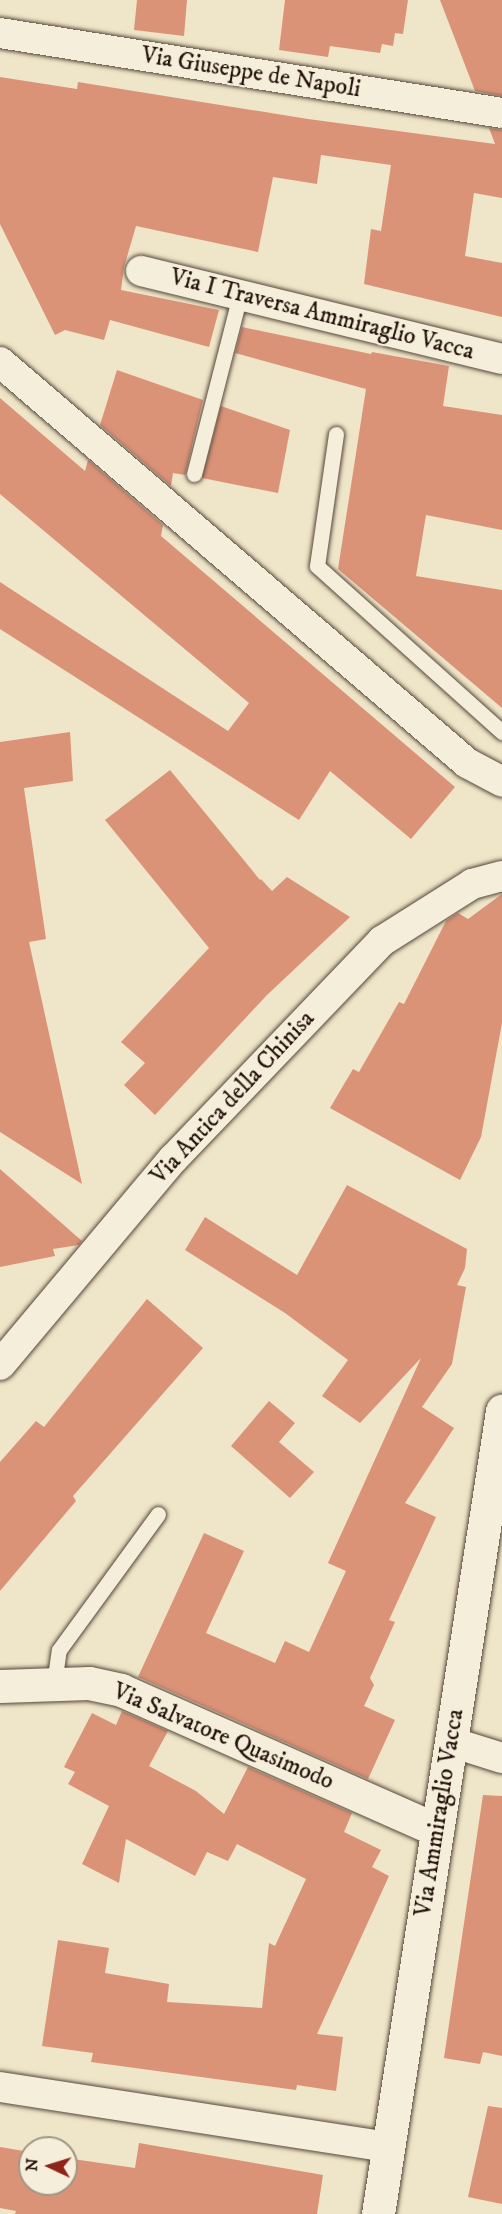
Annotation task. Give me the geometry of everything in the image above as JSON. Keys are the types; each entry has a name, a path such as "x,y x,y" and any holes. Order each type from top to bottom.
{"street":[{"name":"Via Giuseppe de Napoli","path":"0,33 502,113"},
{"name":"Via I Traversa Ammiraglio Vacca","path":"141,271 502,359"},
{"path":"0,362 467,763 502,782"},
{"name":"Via Antica della Chinisa","path":"0,1365 173,1159 382,941 472,884 502,876"},
{"name":"Via Ammiraglio Vacca","path":"378,2214 502,1411"},
{"name":"Via Salvatore Quasimodo","path":"0,1686 89,1683 121,1690 437,1830"},
{"path":"451,1742 502,1758"},
{"path":"0,2088 388,2147"}],"lane":[{"path":"194,474 240,295"},
{"path":"336,434 316,566 502,732"},
{"path":"54,1684 59,1650 158,1514"}],"building":[{"path":"137,0 187,0 184,36 134,30"},
{"path":"285,0 408,0 403,34 395,33 393,46 382,44 380,53 330,46 328,57 279,50"},
{"path":"440,0 502,0 502,96 475,91"},
{"path":"0,77 77,89 78,82 308,119 495,144 489,128 502,130 502,198 474,193 465,256 502,263 502,317 364,284 371,229 381,231 391,165 321,155 317,184 273,177 258,252 136,226 124,267 121,290 219,310 209,347 110,320 104,340 65,330 55,335 0,224"},
{"path":"242,327 371,354 372,352 449,366 443,406 502,415 502,530 426,515 416,576 502,590 502,708 338,569 366,389 235,353"},
{"path":"117,370 203,400 185,475 173,473 171,486 100,425"},
{"path":"0,398 85,471 88,460 163,525 161,536 455,787 411,839 330,771 299,820 0,629 0,582 228,731 249,703 0,494"},
{"path":"221,406 290,430 278,493 202,478"},
{"path":"70,732 73,781 24,788 46,939 29,942 82,1184 0,1132 0,742"},
{"path":"170,770 260,880 272,891 287,877 350,917 267,995 155,1115 124,1085 145,1063 121,1042 209,948 105,820"},
{"path":"502,894 502,1023 481,1137 460,1180 330,1108 353,1069 359,1072 399,1002 404,1004 446,921 458,913 468,919"},
{"path":"0,1169 82,1241 79,1245 53,1249 55,1256 0,1267"},
{"path":"347,1185 467,1249 465,1268 457,1285 466,1287 452,1364 422,1407 454,1428 405,1503 436,1517 389,1620 395,1622 370,1678 374,1685 364,1706 395,1720 368,1779 138,1677 204,1533 244,1551 206,1633 275,1663 285,1641 309,1652 346,1571 328,1563 421,1358 360,1423 322,1396 348,1360 285,1313 185,1250 205,1217 297,1275"},
{"path":"147,1299 203,1348 73,1496 76,1501 0,1591 0,1462 36,1421 44,1427"},
{"path":"269,1401 295,1423 279,1442 314,1472 290,1498 231,1446"},
{"path":"122,1711 168,1731 149,1766 196,1791 224,1814 248,1767 352,1813 344,1832 381,1850 372,1867 389,1876 317,2034 343,2037 336,2091 297,2085 296,2090 91,2062 93,2053 42,2046 58,1940 109,1948 105,1973 169,1984 167,2002 262,2008 269,1943 275,1946 306,1879 237,1844 228,1861 207,1852 195,1876 126,1839 119,1883 82,1864 109,1806 68,1784 75,1772 64,1767 92,1713 116,1725"},
{"path":"483,1795 502,1796 502,2056 483,2052 480,2064 444,2058"},
{"path":"488,2106 502,2108 502,2204 468,2197"},
{"path":"139,2143 323,2175 317,2214 15,2214 16,2211 0,2208 0,2147 18,2150 18,2196 78,2196 78,2160 135,2168"}]}
